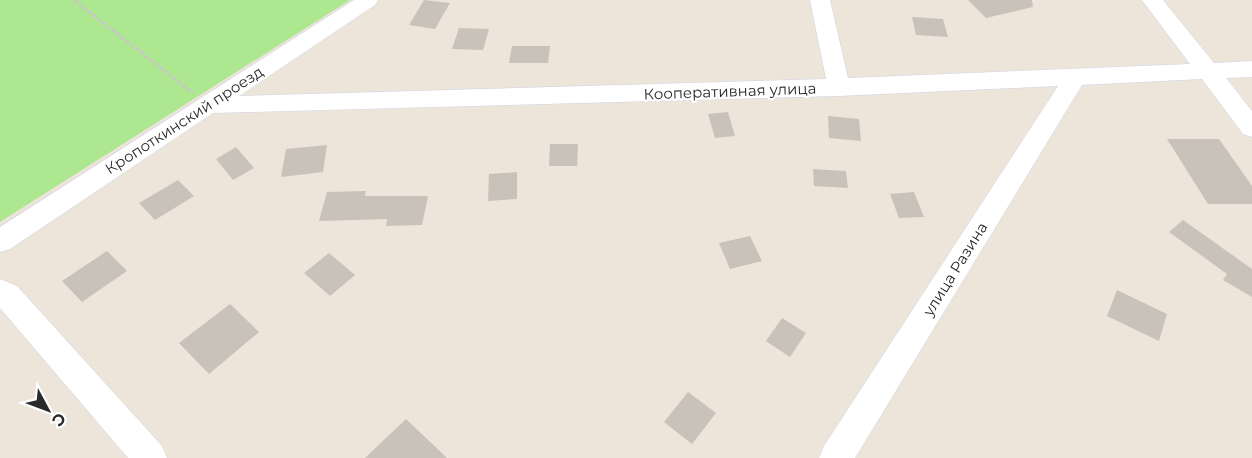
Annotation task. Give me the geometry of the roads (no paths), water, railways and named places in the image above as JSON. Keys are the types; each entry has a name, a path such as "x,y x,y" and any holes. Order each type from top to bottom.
{"street":[{"name":"Кропоткинский проезд","path":"0,241 368,0"},
{"path":"820,0 839,88"},
{"path":"1152,0 1252,128"},
{"name":"Кооперативная улица","path":"208,105 839,88 1074,79 1252,69"},
{"name":"улица Разина","path":"836,458 1074,79"},
{"path":"0,292 7,295 150,458"}]}
